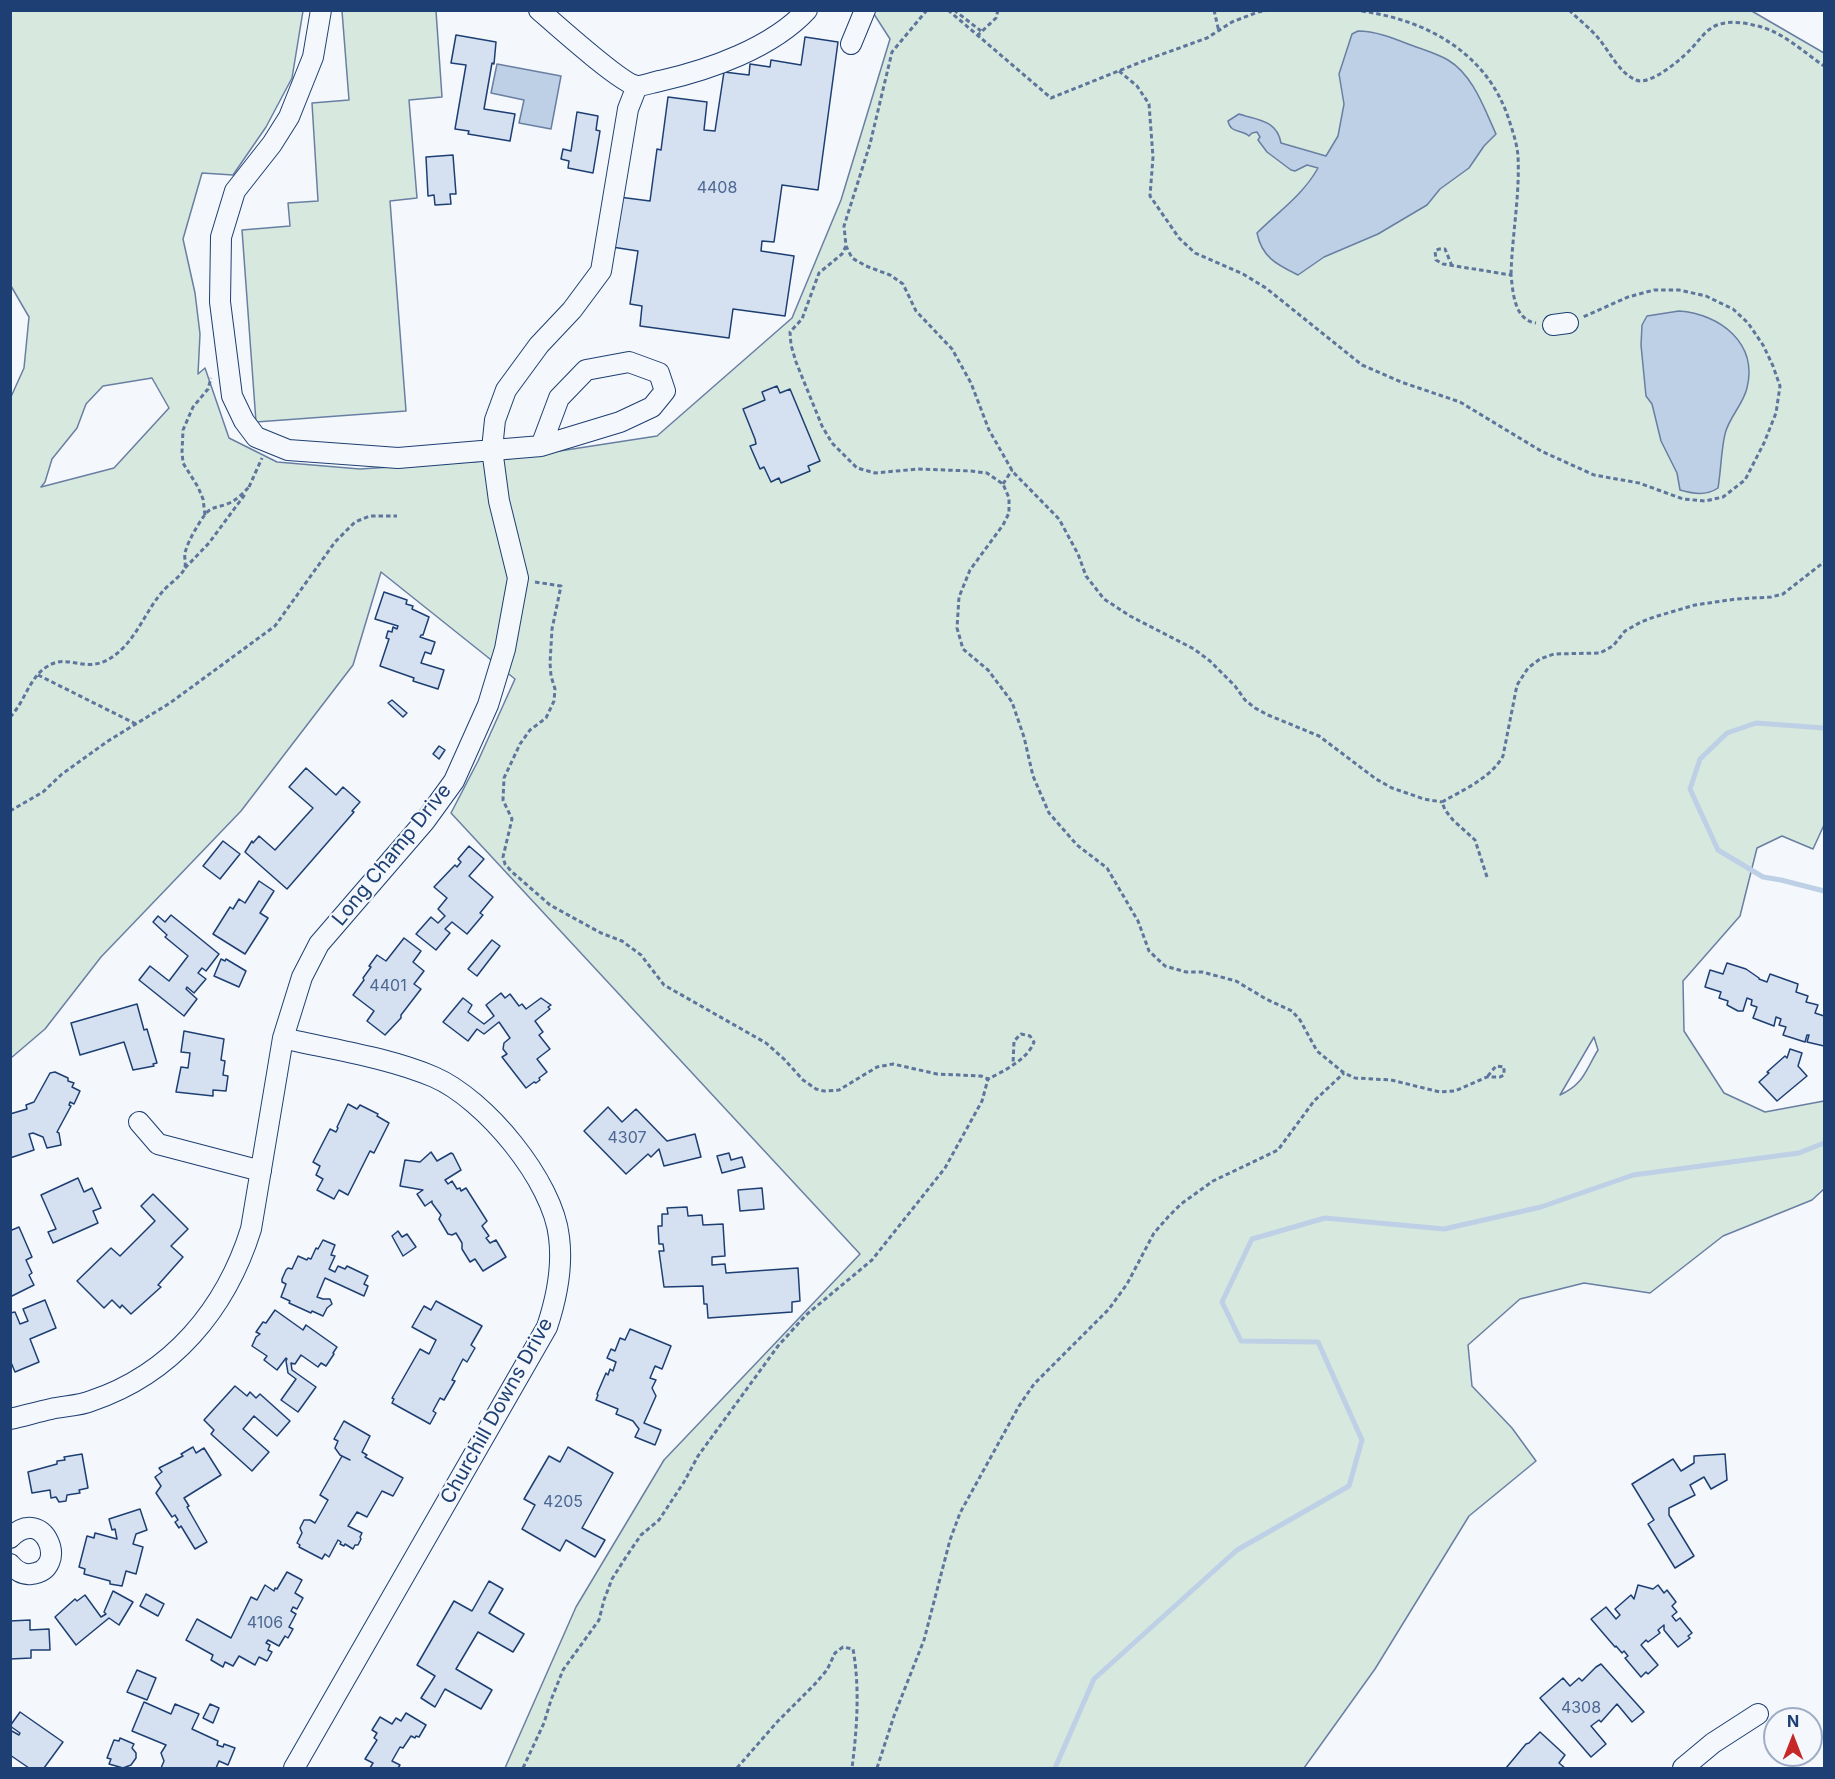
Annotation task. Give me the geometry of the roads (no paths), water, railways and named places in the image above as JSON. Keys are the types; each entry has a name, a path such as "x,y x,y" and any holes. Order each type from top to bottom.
{"street":[{"path":"321,10 313,57 289,117 272,144 234,191 221,237 220,302 231,396 244,421 256,437 288,450 398,458 541,446 620,422 652,407 665,391 659,373 629,362 586,370 559,398 541,446"},
{"path":"539,10 620,77 637,86 676,77 749,51 776,37 807,10"},
{"path":"851,44 865,10"},
{"name":"Long Champ Drive","path":"10,1419 90,1402 126,1387 159,1367 198,1329 215,1308 243,1254 261,1171 283,1038 302,977 319,944 425,821 454,781 488,705 505,649 518,578 499,501 492,449 495,420 506,390 539,345 572,310 601,271 628,109 637,86"},
{"name":"Churchill Downs Drive","path":"283,1038 414,1069 461,1092 509,1138 541,1185 555,1217 559,1236 560,1262 559,1285 547,1327 294,1768"},
{"path":"139,1122 158,1144 261,1171"},
{"path":"10,1538 17,1531 26,1528 36,1529 45,1534 51,1543 52,1553 49,1563 32,1574 21,1573 10,1564"},
{"path":"1683,1768 1713,1743 1758,1714"}],"water":[{"path":"1358,31 1396,39 1439,55 1457,66 1477,93 1496,134 1484,146 1469,168 1440,189 1427,205 1378,234 1324,257 1298,275 1267,255 1259,242 1257,233 1298,195 1318,168 1307,165 1295,171 1291,170 1267,152 1258,140 1260,137 1257,132 1249,136 1231,128 1228,121 1239,114 1265,122 1271,125 1279,135 1281,143 1326,156 1338,136 1344,104 1339,74 1352,34"},
{"path":"497,64 561,76 551,129 519,123 524,100 491,93"},
{"path":"1679,311 1694,313 1721,325 1741,345 1747,357 1749,372 1747,388 1725,434 1718,488 1704,493 1680,490 1677,473 1661,441 1652,404 1646,396 1641,345 1642,325 1647,316"}],"waterway":[{"path":"1824,728 1756,723 1727,733 1700,759 1690,789 1718,850 1763,877 1824,891"},
{"path":"1055,1768 1094,1679 1237,1550 1349,1486 1362,1440 1318,1342 1241,1341 1222,1302 1252,1239 1325,1218 1444,1229 1541,1207 1633,1175 1799,1153 1824,1143"}]}
